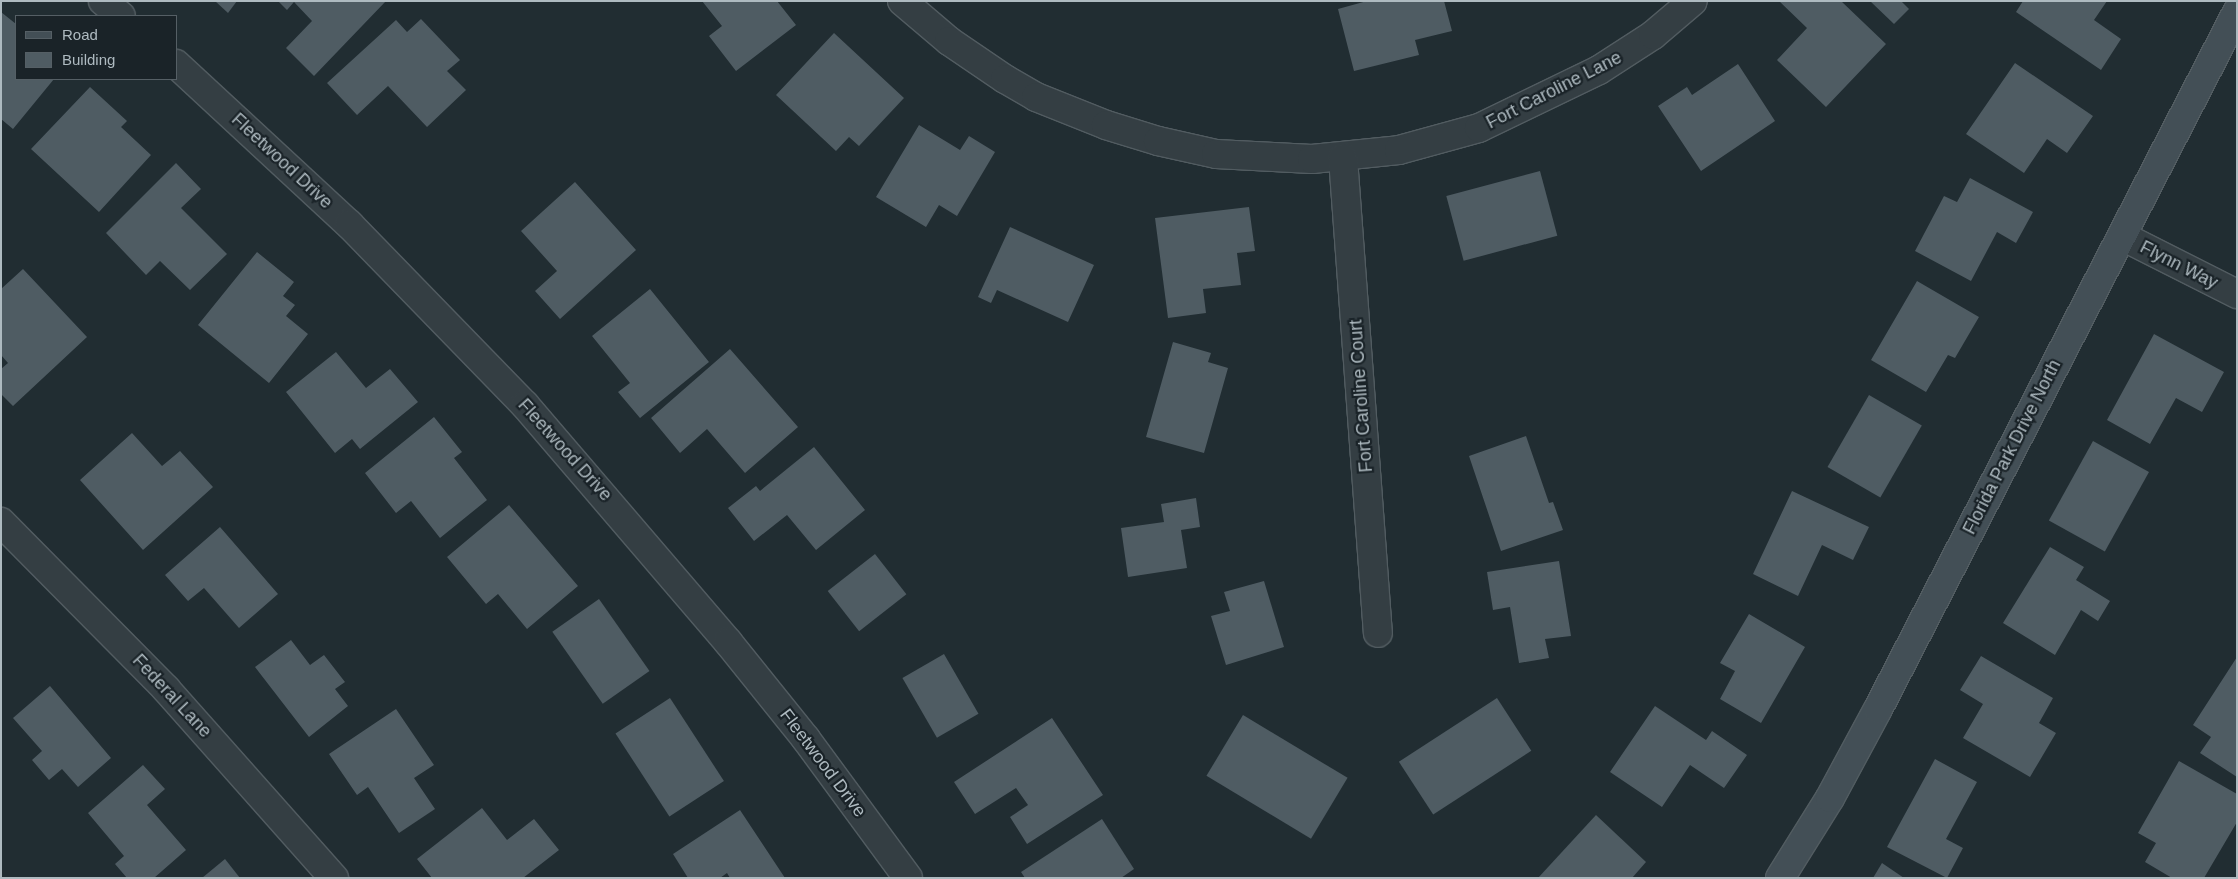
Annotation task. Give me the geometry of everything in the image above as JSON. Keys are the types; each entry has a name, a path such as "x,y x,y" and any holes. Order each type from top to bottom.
{"street":[{"path":"103,1 120,15"},
{"name":"Fort Caroline Lane","path":"902,1 949,41 1005,79 1036,97 1106,125 1158,142 1216,154 1279,158 1343,158 1424,145 1480,128 1524,108 1629,52 1693,1"},
{"name":"Florida Park Drive North","path":"1780,878 1830,798 1873,717 2237,12"},
{"name":"Fleetwood Drive","path":"178,66 349,224 526,405 728,642 806,739 908,878"},
{"name":"Fort Caroline Court","path":"1343,158 1378,633"},
{"name":"Flynn Way","path":"2122,236 2237,294"},
{"name":"Federal Lane","path":"1,522 166,689 334,878"}],"building":[{"path":"215,1 237,1 228,13"},
{"path":"278,1 386,1 314,76 286,48 312,21 294,2 287,10"},
{"path":"702,1 777,1 796,25 736,71 709,36 722,26"},
{"path":"1367,1 1444,1 1452,31 1415,40 1419,55 1354,71 1338,9"},
{"path":"1779,1 1841,1 1886,44 1826,107 1777,60 1807,28"},
{"path":"1870,1 1901,1 1909,9 1894,24"},
{"path":"2023,1 2107,1 2094,20 2121,39 2101,70 2016,12"},
{"path":"1,12 15,23 15,80 53,80 13,129 1,119"},
{"path":"421,19 460,60 447,71 466,90 427,127 388,86 357,115 327,83 396,20 407,32"},
{"path":"834,33 904,98 859,146 849,137 836,151 776,95"},
{"path":"2015,63 2093,116 2067,153 2047,139 2024,173 1966,134"},
{"path":"1738,64 1775,121 1701,171 1658,106 1687,87 1692,95"},
{"path":"90,87 127,121 121,127 151,155 99,212 31,149"},
{"path":"919,125 960,150 969,136 995,152 957,216 939,205 926,227 876,197"},
{"path":"176,163 201,189 181,208 227,254 190,290 160,261 146,275 106,233"},
{"path":"1540,171 1557,236 1464,261 1446,196"},
{"path":"1970,178 2033,212 2016,243 1997,232 1971,281 1915,251 1944,196 1957,202"},
{"path":"575,182 636,250 560,319 535,291 557,271 521,231"},
{"path":"1249,207 1255,251 1237,253 1241,285 1203,289 1206,313 1168,318 1155,218"},
{"path":"1010,227 1094,265 1068,322 997,290 991,303 978,297"},
{"path":"257,252 294,282 283,296 295,305 286,316 308,334 269,383 198,325"},
{"path":"23,269 87,337 13,406 1,394 1,369 8,363 1,355 1,289"},
{"path":"1917,281 1979,317 1955,358 1948,355 1926,392 1871,360"},
{"path":"650,289 709,362 640,418 618,392 630,383 592,336"},
{"path":"2154,334 2224,372 2202,412 2176,398 2150,444 2107,420"},
{"path":"1173,342 1211,353 1208,362 1228,368 1204,453 1146,437"},
{"path":"730,349 798,427 745,473 707,429 680,453 651,418"},
{"path":"336,352 366,388 390,369 418,402 360,449 352,439 335,453 286,392"},
{"path":"1869,395 1922,426 1880,497 1828,467"},
{"path":"434,417 462,452 454,458 487,500 440,538 411,501 396,513 365,473"},
{"path":"132,433 162,466 180,451 213,487 143,550 80,480"},
{"path":"1526,436 1549,503 1553,502 1563,530 1501,551 1469,456"},
{"path":"2093,441 2149,472 2105,552 2049,521"},
{"path":"814,447 865,510 816,550 787,515 754,541 728,508 756,486 760,491"},
{"path":"1792,491 1869,527 1853,560 1822,545 1798,596 1753,574"},
{"path":"1196,498 1200,527 1181,530 1187,568 1128,577 1121,528 1164,522 1161,504"},
{"path":"509,505 578,586 527,629 498,594 486,604 447,557"},
{"path":"220,527 278,594 239,628 204,588 188,601 165,575"},
{"path":"2050,547 2084,567 2076,580 2110,601 2098,621 2081,610 2055,655 2003,623"},
{"path":"875,554 906,594 859,631 828,591"},
{"path":"1559,561 1571,636 1545,639 1549,658 1519,663 1510,607 1493,610 1487,572"},
{"path":"1264,581 1284,647 1226,665 1211,616 1230,611 1224,592"},
{"path":"599,599 649,671 603,704 552,632"},
{"path":"1749,614 1805,647 1761,723 1720,699 1735,671 1720,663"},
{"path":"291,640 310,665 324,655 345,682 335,689 348,706 309,737 255,667"},
{"path":"944,654 978,714 937,738 902,678"},
{"path":"1981,656 2053,698 2039,723 2056,733 2030,777 1963,738 1983,704 1960,690"},
{"path":"2237,657 2237,777 2200,753 2211,737 2193,725"},
{"path":"50,686 111,758 78,787 62,769 49,780 32,760 42,751 13,718"},
{"path":"670,698 724,781 669,816 615,733"},
{"path":"1497,698 1531,751 1433,815 1399,762"},
{"path":"1655,706 1706,740 1712,731 1747,755 1724,788 1690,765 1662,807 1610,772"},
{"path":"396,709 434,765 414,778 435,809 399,833 368,787 357,795 329,754"},
{"path":"1243,715 1348,778 1311,839 1206,776"},
{"path":"1052,718 1103,795 1027,844 1010,817 1028,805 1016,788 975,814 954,782"},
{"path":"1935,759 1977,782 1946,839 1963,848 1947,878 1887,847"},
{"path":"2179,761 2237,794 2237,822 2204,878 2172,878 2145,862 2156,843 2138,833"},
{"path":"143,765 165,789 147,805 186,850 154,878 127,878 115,864 124,856 88,813"},
{"path":"482,808 507,840 534,819 559,850 523,878 432,878 417,859"},
{"path":"740,810 785,878 730,878 727,873 720,878 688,878 673,854"},
{"path":"1596,815 1646,862 1632,878 1538,878"},
{"path":"1102,819 1134,869 1121,878 1025,878 1021,872"},
{"path":"225,859 240,878 202,878"},
{"path":"1882,863 1904,878 1873,878"}]}
